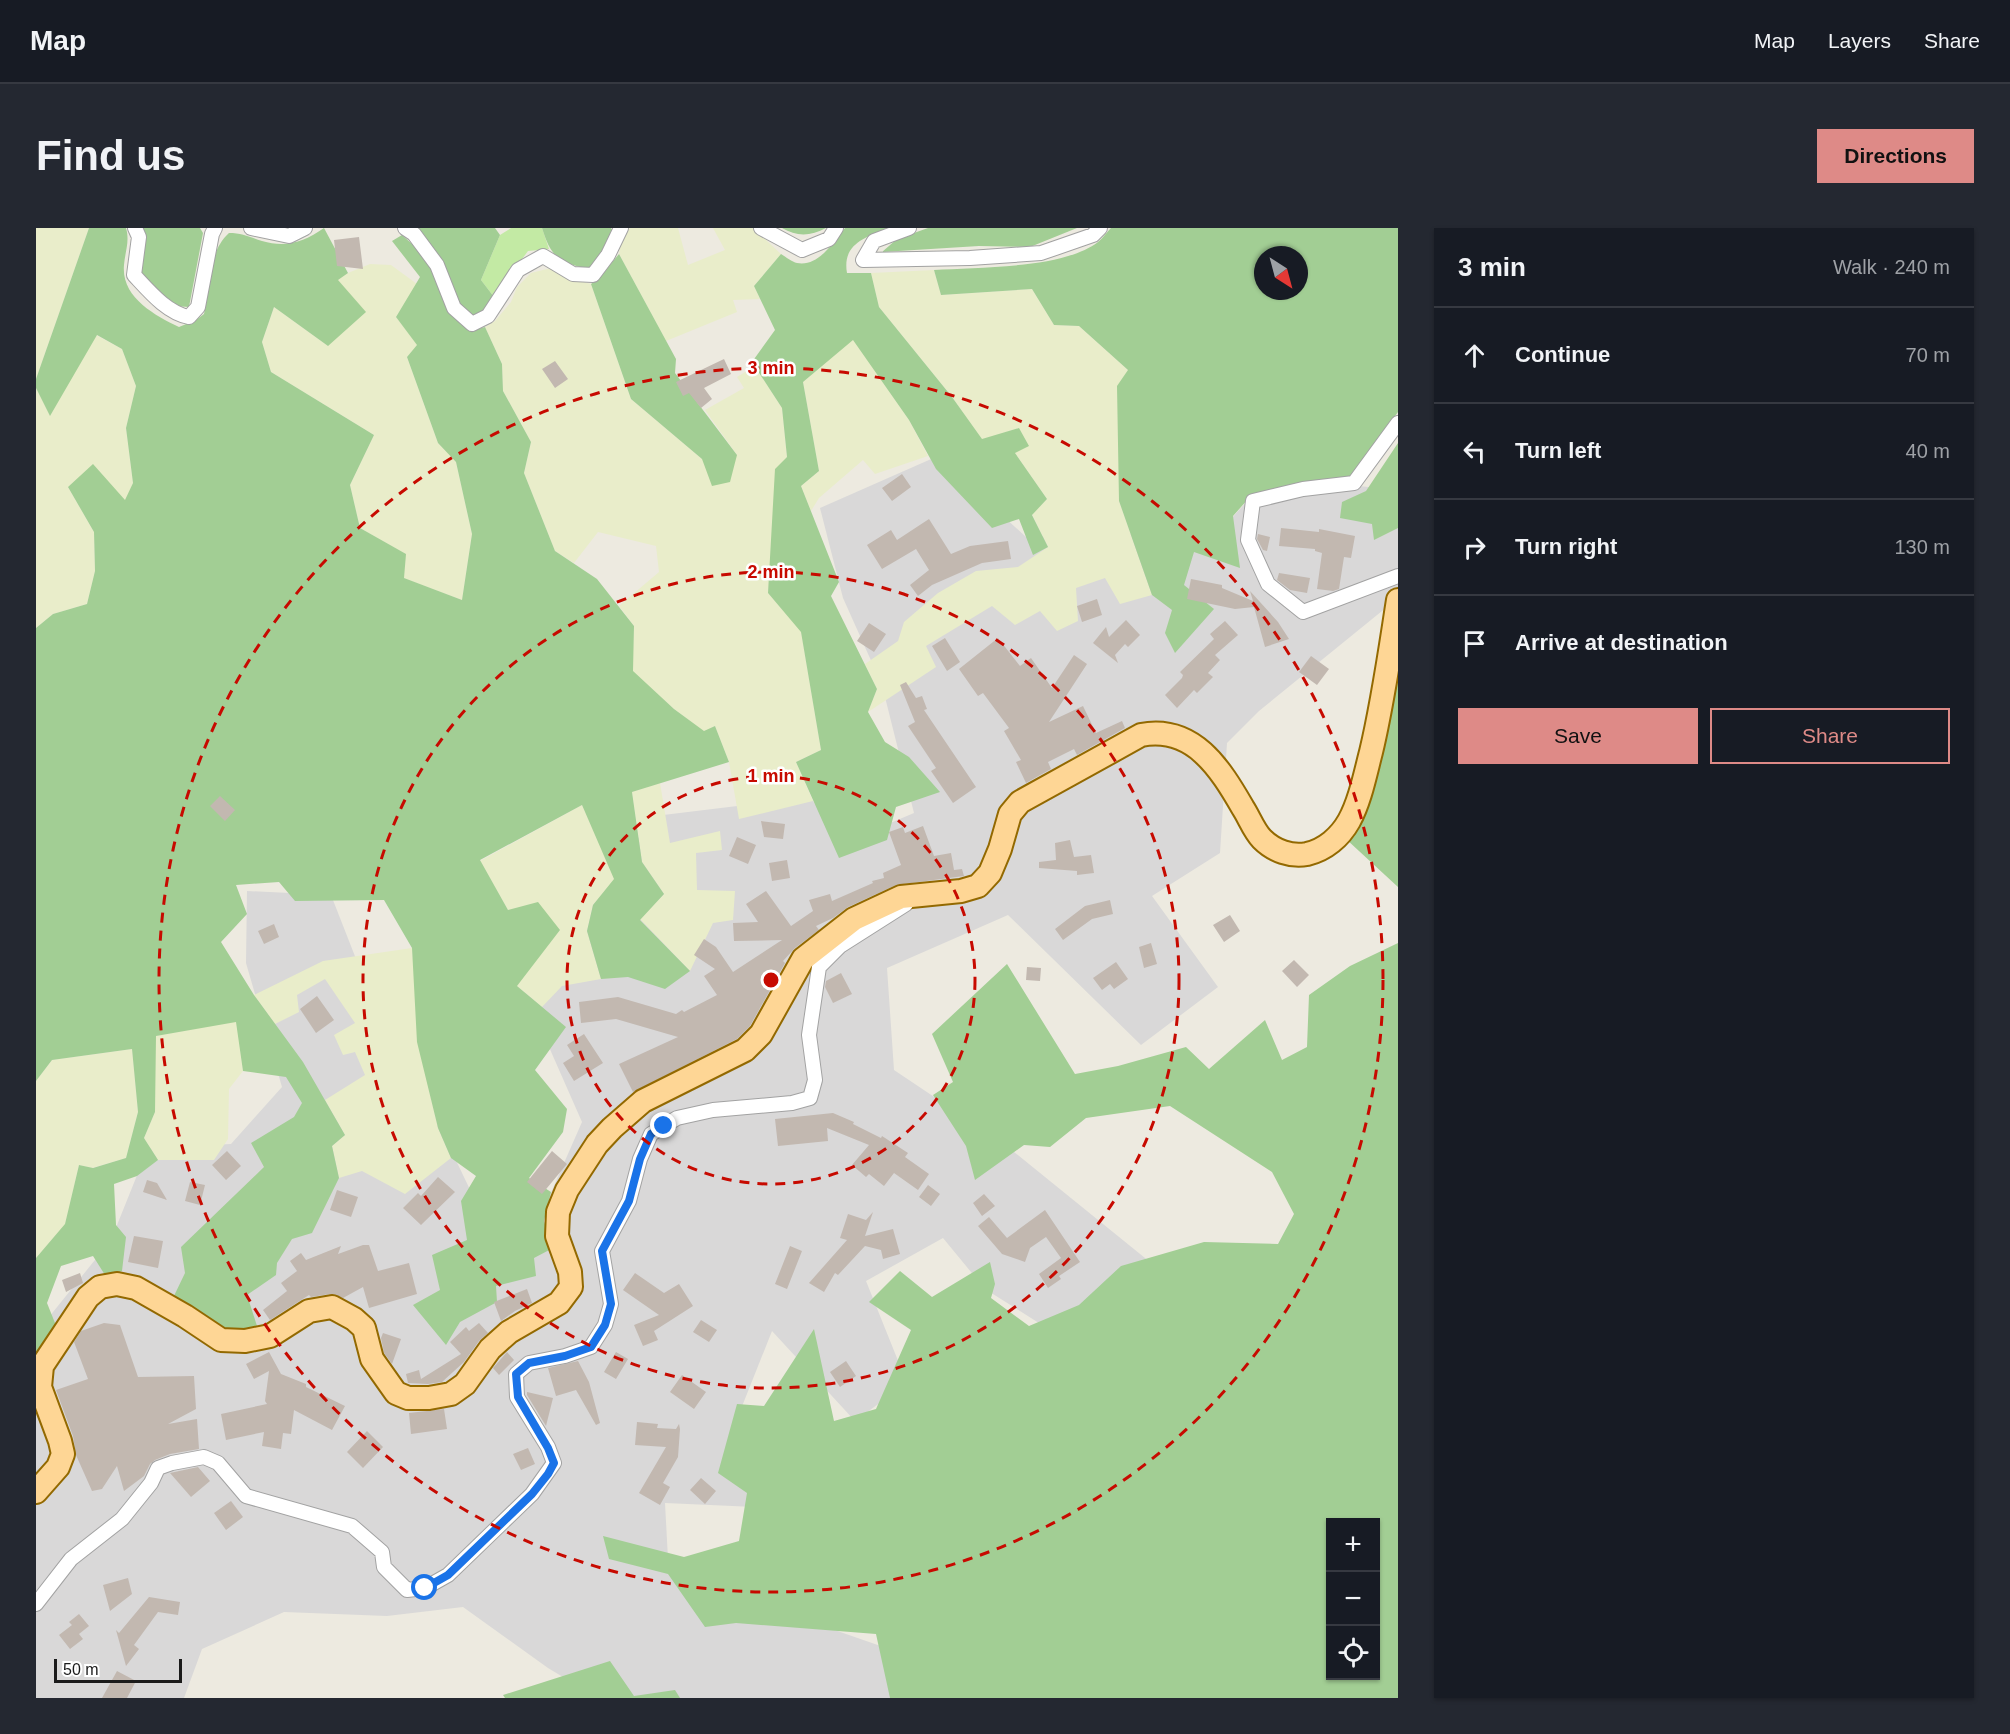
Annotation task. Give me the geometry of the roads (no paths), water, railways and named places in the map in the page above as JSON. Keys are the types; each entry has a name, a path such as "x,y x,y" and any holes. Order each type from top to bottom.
{"main road":[{"path":"36,1492 52,1476 63,1454 40,1387 42,1366 88,1297 100,1287 117,1284 136,1288 221,1340 245,1341 270,1336 309,1311 333,1307 354,1319 364,1328 372,1359 396,1393 408,1398 429,1398 451,1394 465,1384 490,1349 502,1338 527,1320 559,1304 571,1287 570,1272 557,1236 558,1212 567,1190 604,1136 643,1101 745,1050 761,1034 803,959 854,919 901,897 962,891 978,886 990,873 1010,814 1020,802 1141,735 1157,732 1174,735 1196,747 1224,775 1261,837 1274,848 1296,856 1317,852 1333,841 1349,821 1364,782 1380,714 1398,600"}],"street":[{"path":"135,228 139,237 134,275 179,315 189,317 198,307 215,228"},
{"path":"251,228 290,236 305,228"},
{"path":"405,228 414,234 437,265 454,308 471,324 488,316 518,270 543,256 573,274 593,275 608,255 621,228"},
{"path":"761,228 802,250 829,238 836,228"},
{"path":"909,228 874,241 863,260 970,258 1041,253 1093,235 1100,228"},
{"path":"1398,423 1354,483 1303,489 1253,501 1248,540 1268,584 1303,612 1398,576"},
{"path":"36,1604 71,1559 122,1519 151,1483 158,1468 204,1457 218,1463 246,1496 352,1526 382,1552 384,1567 407,1590 425,1588 448,1575 532,1494 554,1463 548,1448 518,1397 516,1374 529,1363 565,1356 591,1347 605,1325 611,1304 602,1251 629,1201 640,1159 651,1134 677,1118 713,1110 792,1103 810,1098 815,1080 809,1035 819,966 840,946 920,894"}]}
